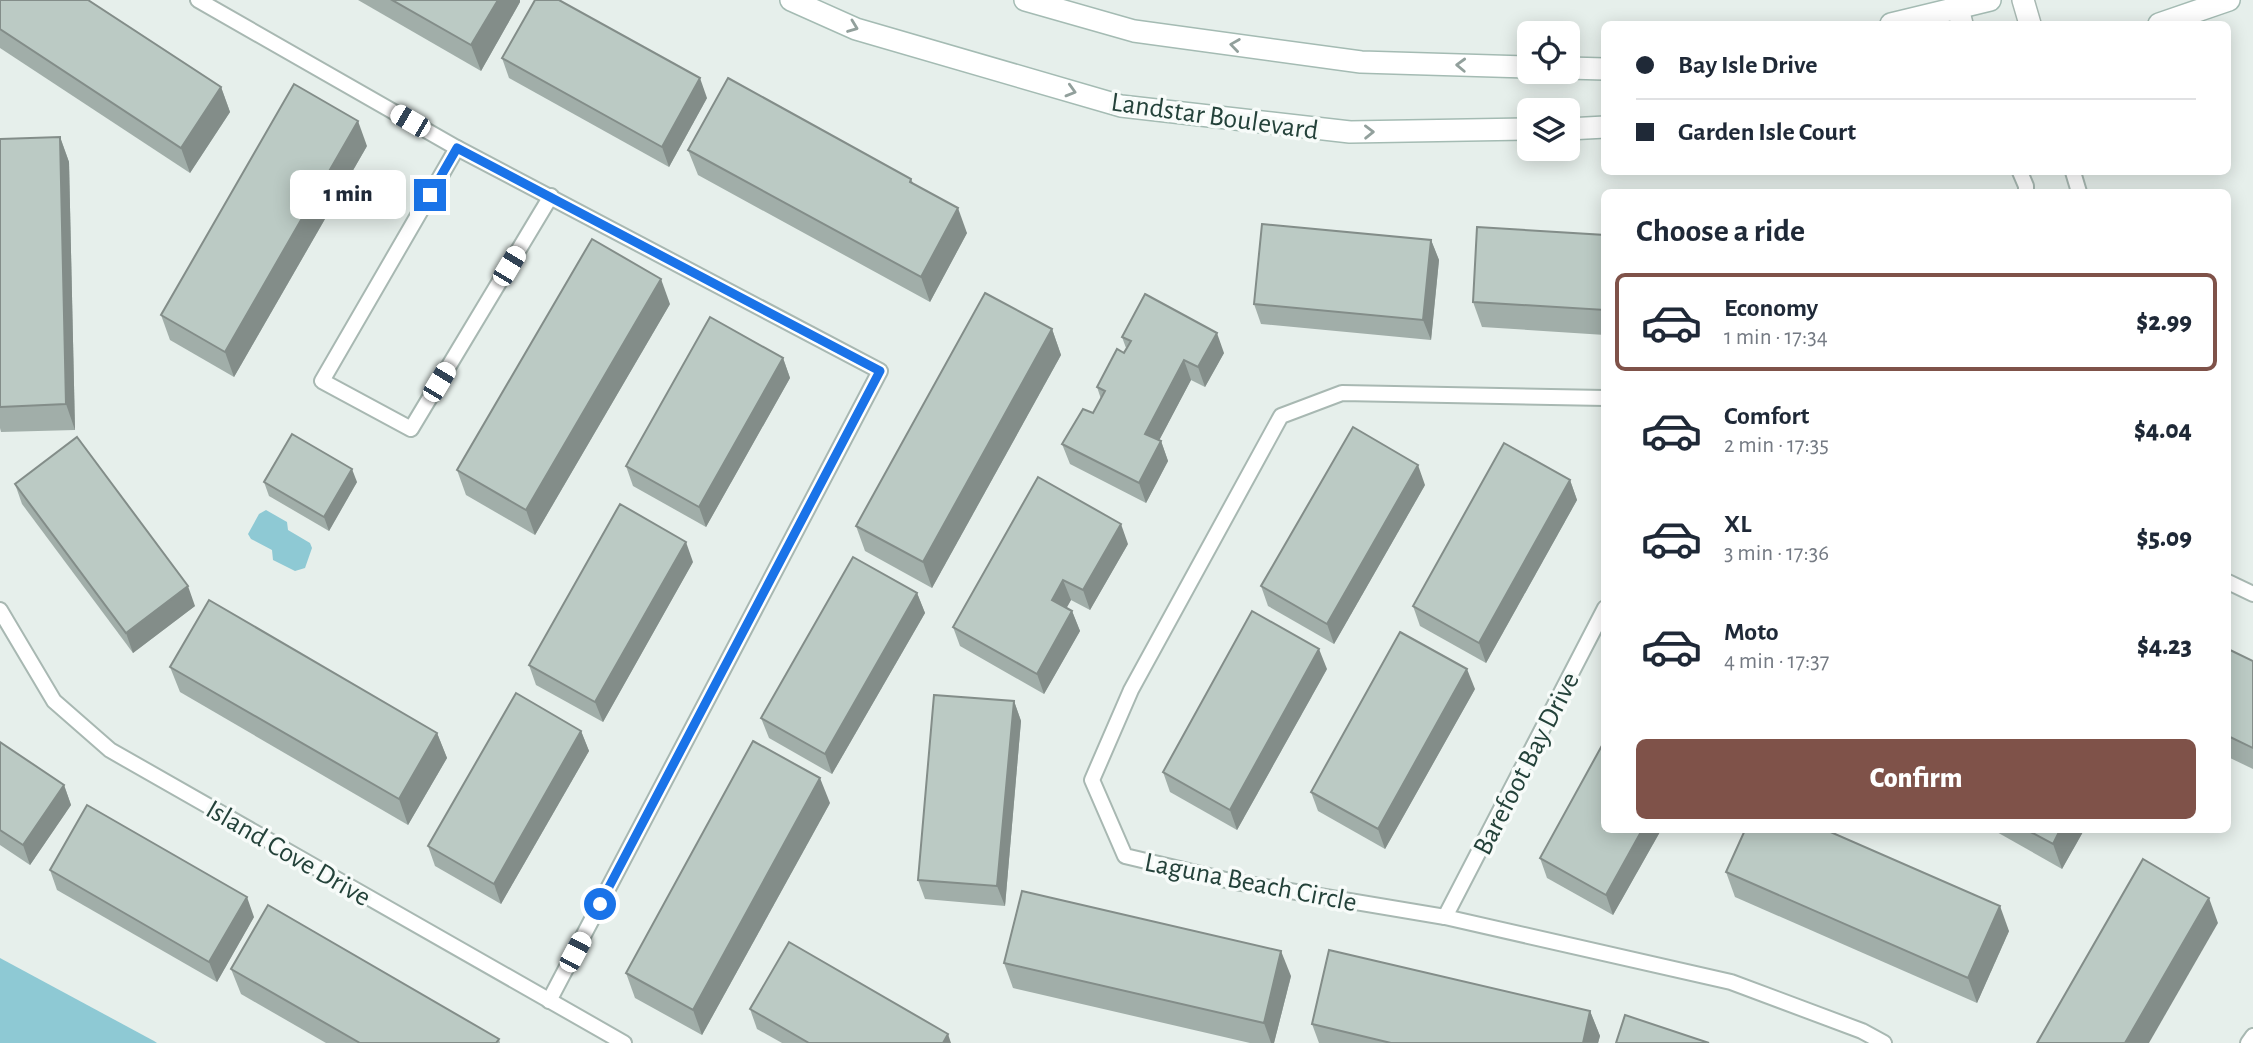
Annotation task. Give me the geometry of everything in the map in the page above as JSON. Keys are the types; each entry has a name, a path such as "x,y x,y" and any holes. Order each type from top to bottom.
{"main road":[{"name":"Landstar Boulevard","path":"790,0 856,29 1121,106 1350,132 1517,129"},
{"path":"1025,0 1134,31 1348,60 1517,66"},
{"path":"1907,21 1959,11 1990,0"},
{"path":"2023,0 2029,21"},
{"path":"2168,21 2229,0"},
{"path":"1580,68 1601,69"},
{"path":"1580,128 1601,127"}],"lane":[{"path":"198,0 457,148 880,371 550,1001"},
{"path":"457,148 321,381 411,429 551,196"},
{"name":"Laguna Beach Circle","path":"1601,398 1342,393 1281,416 1131,690 1092,780 1125,856 1230,881 1445,917 1731,982 1862,1031 1884,1043"},
{"path":"2231,583 2253,594"},
{"name":"Island Cove Drive","path":"0,610 54,701 110,750 624,1043"},
{"name":"Barefoot Bay Drive","path":"1445,917 1601,616"},
{"path":"2248,1043 2253,1036"}],"water":[{"path":"266,510 287,522 288,530 310,543 312,548 305,568 295,571 273,560 272,550 251,539 248,534 259,514"},
{"path":"0,958 154,1041 157,1043 0,1043"}],"building":[{"path":"0,0 88,0 221,87 181,148 0,29"},
{"path":"392,0 498,0 471,45"},
{"path":"535,0 559,0 700,78 662,147 502,58"},
{"path":"728,78 911,179 910,182 958,208 921,277 688,150"},
{"path":"294,84 358,121 225,352 161,315"},
{"path":"60,137 66,404 0,407 0,139"},
{"path":"1262,224 1431,240 1423,320 1254,304"},
{"path":"1477,227 1601,235 1601,310 1473,302"},
{"path":"592,239 661,279 526,510 457,470"},
{"path":"985,293 1052,329 923,562 856,526"},
{"path":"1145,294 1217,333 1198,367 1184,360 1145,434 1161,441 1139,483 1062,444 1083,409 1093,413 1105,391 1097,387 1117,349 1124,353 1131,341 1122,337"},
{"path":"710,317 783,358 699,507 626,466"},
{"path":"1353,427 1418,465 1327,624 1261,586"},
{"path":"292,434 352,469 324,517 264,482"},
{"path":"77,437 188,586 126,633 15,484"},
{"path":"1504,443 1570,480 1479,643 1413,606"},
{"path":"1038,477 1121,524 1083,590 1063,580 1052,600 1072,611 1037,674 953,627"},
{"path":"620,504 686,542 595,702 529,665"},
{"path":"853,557 917,593 825,754 761,718"},
{"path":"209,600 437,733 399,799 170,667"},
{"path":"1252,611 1319,649 1230,810 1163,772"},
{"path":"1400,632 1467,669 1378,829 1311,792"},
{"path":"2231,650 2253,661 2253,748 2231,737"},
{"path":"516,693 581,731 494,884 428,846"},
{"path":"934,695 1014,701 997,886 918,880"},
{"path":"753,741 820,778 693,1010 626,973"},
{"path":"0,742 64,785 23,845 0,830"},
{"path":"1601,747 1601,833 1640,833 1606,895 1540,858"},
{"path":"87,805 247,897 209,962 50,870"},
{"path":"1744,833 1833,833 2000,906 1968,978 1726,872"},
{"path":"2033,833 2058,833 2053,844"},
{"path":"2143,859 2209,898 2125,1043 2037,1043"},
{"path":"1022,891 1281,951 1264,1023 1004,963"},
{"path":"268,905 499,1039 496,1043 360,1043 231,969"},
{"path":"789,942 948,1034 943,1043 809,1043 750,1009"},
{"path":"1329,950 1590,1011 1583,1043 1391,1043 1312,1024"},
{"path":"1625,1015 1709,1043 1616,1043"}],"route":[{"path":"430,195 457,148 880,371 600,904"}]}
